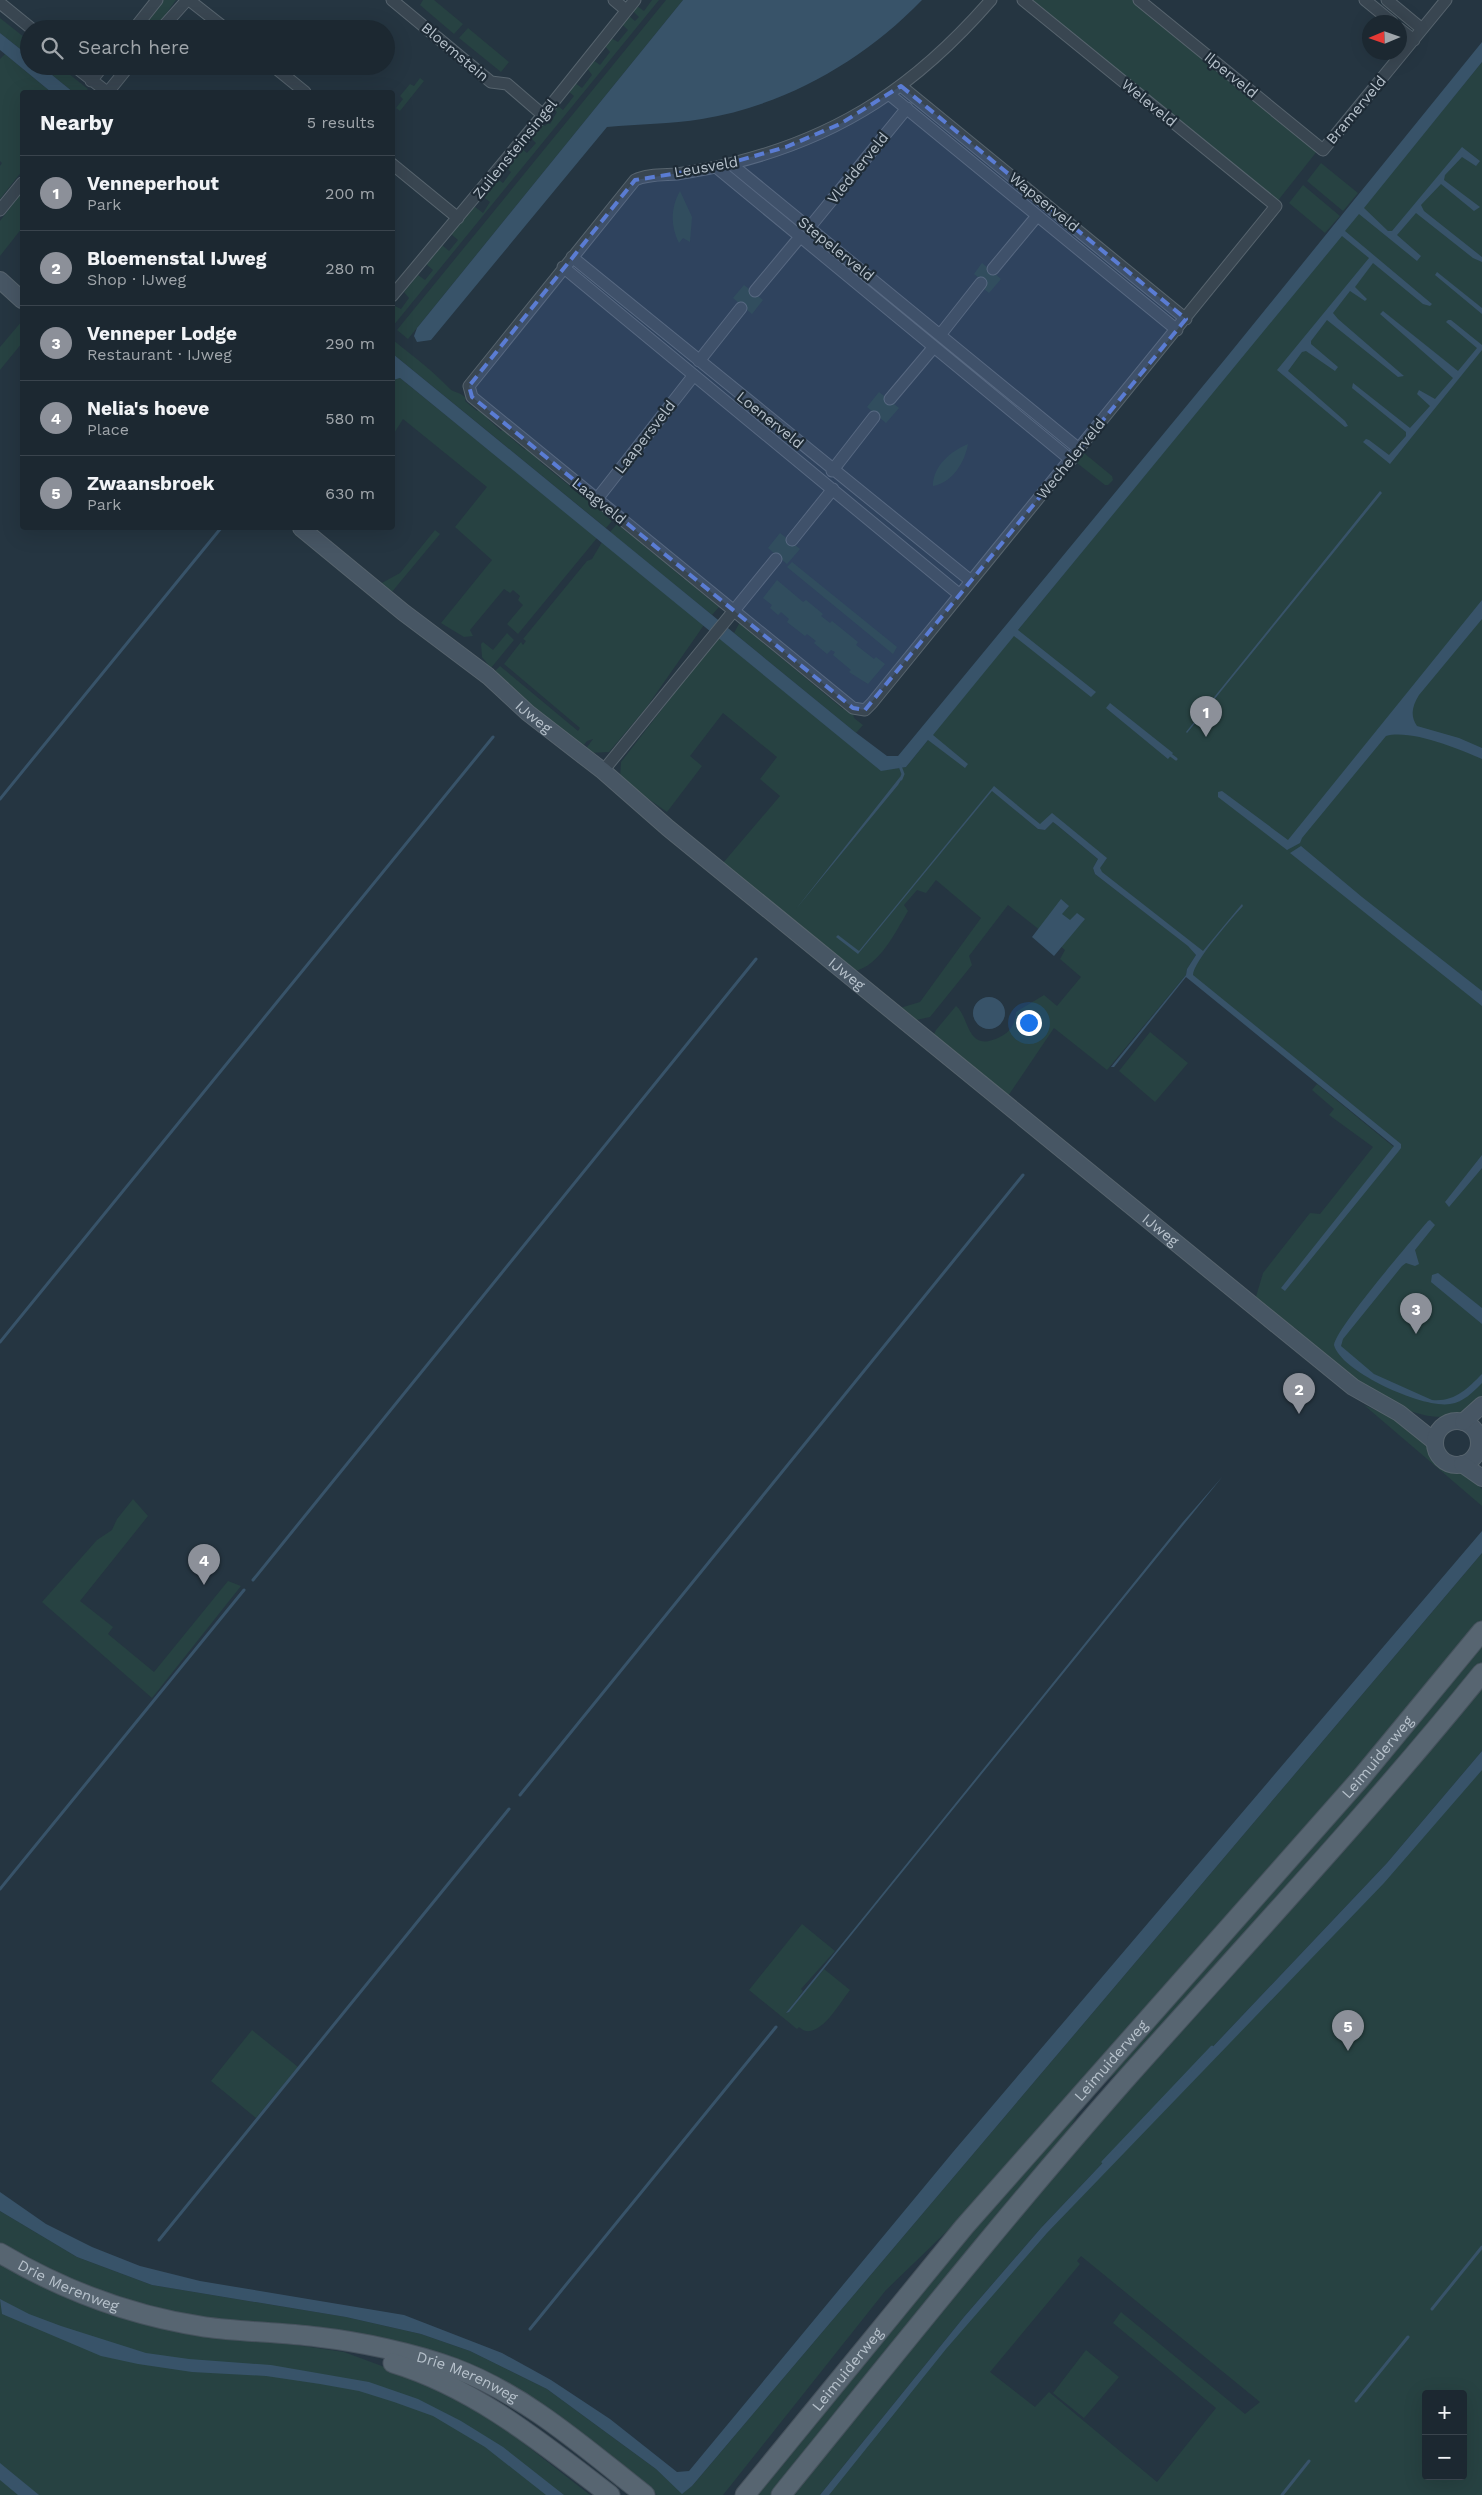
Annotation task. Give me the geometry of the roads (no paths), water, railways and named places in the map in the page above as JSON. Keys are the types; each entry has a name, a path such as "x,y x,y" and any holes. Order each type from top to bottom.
{"main road":[{"name":"Leimuiderweg","path":"745,2495 964,2227 1360,1779 1482,1631"},
{"name":"Leimuiderweg","path":"781,2495 970,2262 1116,2090 1335,1845 1482,1673"},
{"name":"Drie Merenweg","path":"0,2254 56,2284 120,2308 205,2327 318,2337 388,2350 454,2368 495,2386 524,2403 645,2495"},
{"name":"Drie Merenweg","path":"258,2333 361,2353 428,2374 462,2390 489,2407 610,2495"}],"street":[{"path":"141,20 157,0"},
{"path":"169,20 188,0 214,20"},
{"name":"Bloemstein","path":"392,0 491,82 507,84 544,115"},
{"path":"614,0 626,10"},
{"name":"Zuilensteinsingel","path":"395,292 544,115 635,0"},
{"name":"Leusveld","path":"469,388 470,382 636,180 716,168 786,147 821,134 890,95 939,56 991,0"},
{"name":"Weleveld","path":"1023,0 1276,206"},
{"name":"Ilperveld","path":"1139,0 1323,150"},
{"path":"1365,0 1383,15"},
{"path":"1387,0 1422,29"},
{"name":"Bramerveld","path":"1323,150 1446,0"},
{"path":"0,3 21,20"},
{"path":"1407,34 1414,40"},
{"path":"84,75 100,89"},
{"path":"100,89 102,75"},
{"path":"100,89 118,75"},
{"path":"284,75 303,90"},
{"name":"Wapserveld","path":"901,86 1186,319"},
{"name":"Wapserveld","path":"890,95 1178,330"},
{"name":"Vledderveld","path":"809,228 907,108"},
{"name":"Stepelerveld","path":"731,164 1079,449"},
{"path":"395,166 458,218"},
{"name":"Stepelerveld","path":"716,168 1071,460"},
{"path":"0,210 20,185"},
{"name":"Wechelerveld","path":"865,710 1178,330 1276,206"},
{"name":"Wapserveld","path":"993,269 1037,216"},
{"name":"Stepelerveld","path":"755,291 800,237"},
{"name":"Loenerveld","path":"572,257 832,471 971,581"},
{"name":"Loenerveld","path":"563,267 960,595"},
{"path":"0,280 20,298"},
{"path":"940,335 981,284"},
{"path":"698,362 741,308"},
{"path":"890,399 933,348"},
{"name":"Laapersveld","path":"597,499 694,375"},
{"name":"Laagveld","path":"469,388 472,397 597,499 732,614 853,708 865,710"},
{"path":"832,471 874,417"},
{"path":"792,540 833,489"},
{"name":"IJweg","path":"303,530 603,771 727,876 1353,1387 1399,1413 1434,1441"},
{"path":"603,771 776,559"},
{"path":"1463,1422 1482,1405"},
{"name":"IJweg","path":"1399,1413 1443,1425"},
{"path":"1456,1420 1463,1422 1480,1427 1479,1460 1455,1465 1442,1460 1435,1448 1434,1441 1436,1434 1443,1425 1456,1420"},
{"path":"1462,1464 1482,1478"}],"water":[{"path":"683,0 922,0 899,22 849,61 793,91 764,103 702,119 607,127 431,340 417,342 414,336 417,328"},
{"path":"0,33 20,49 20,66 0,50"},
{"path":"1482,42 1482,62 1364,208 1388,231 1392,231 1462,147 1480,161 1476,166 1462,157 1445,175 1444,180 1480,207 1474,211 1441,184 1421,205 1424,211 1482,257 1482,262 1473,258 1416,213 1397,235 1421,256 1417,261 1359,214 1345,231 1432,304 1430,306 1423,304 1373,263 1355,287 1367,299 1365,301 1350,291 1333,313 1404,376 1398,377 1327,320 1311,341 1311,344 1338,367 1335,371 1306,351 1302,352 1288,371 1345,421 1348,426 1345,427 1277,370 1369,258 1342,236 1018,630 1096,692 1091,697 1014,636 933,735 968,764 965,768 928,740 906,767 881,771 410,386 400,378 395,379 395,356 855,732 887,756 898,756 1226,358"},
{"path":"30,75 52,75 71,90 49,90"},
{"path":"1437,272 1482,308 1482,314 1435,275"},
{"path":"1383,311 1458,371 1477,348 1446,322 1451,320 1482,345 1482,350 1390,464 1363,442 1366,439 1369,440 1389,455 1406,436 1406,432 1352,388 1353,383 1410,428 1430,406 1417,394 1419,390 1435,399 1453,378 1380,314"},
{"path":"1380,491 1382,493 1187,733 1186,732"},
{"path":"1482,600 1482,619 1419,695 1413,707 1413,715 1417,726 1459,738 1482,748 1482,759 1435,741 1408,735 1386,736 1302,838 1300,843 1287,850 1218,797 1218,792 1222,791 1288,840"},
{"path":"1110,703 1173,753 1168,759 1106,708"},
{"path":"900,777 903,777 898,785 796,909"},
{"path":"994,786 1040,824 1052,813 1107,858 1100,868 1102,872 1203,951 1242,904 1243,906 1199,960 1193,975 1401,1144 1398,1152 1285,1291 1281,1288 1394,1146 1186,977 1114,1067 1111,1067 1186,975 1187,969 1196,955 1188,946 1095,874 1093,868 1098,859 1057,825 1053,822 1045,830 1038,829 992,791 858,954 836,937 838,935 859,951"},
{"path":"1301,846 1362,897 1482,991 1482,1006 1290,853"},
{"path":"1061,899 1069,906 1062,914 1070,920 1077,913 1085,919 1054,956 1032,937"},
{"path":"989,997 995,998 1000,1002 1004,1007 1004,1019 1000,1024 995,1028 989,1029 983,1028 978,1024 974,1019 973,1013 974,1007 978,1002 983,998"},
{"path":"1482,1155 1482,1168 1449,1207 1445,1202"},
{"path":"1430,1220 1435,1225 1415,1250 1419,1264 1415,1266 1406,1263 1402,1266 1343,1339 1341,1346 1374,1374 1432,1400 1454,1397 1482,1374 1482,1383 1475,1390 1464,1399 1450,1404 1422,1401 1404,1395 1367,1377 1351,1366 1340,1355 1334,1345 1347,1321 1360,1303"},
{"path":"1438,1273 1482,1308 1482,1324 1431,1282 1432,1275"},
{"path":"1223,1476 789,2012 786,2013 1182,1523"},
{"path":"1482,1531 1482,1553 692,2486 682,2494 656,2469 547,2389 470,2351 421,2334 346,2317 152,2285 77,2257 0,2211 0,2192 46,2224 92,2247 140,2266 200,2281 404,2315 502,2353 551,2380 610,2419 677,2472 689,2471 953,2152"},
{"path":"1482,1751 1482,1770 1384,1883 1047,2233 946,2349 829,2495 820,2495 964,2317 1041,2228 1387,1863"},
{"path":"0,2299 29,2314 61,2326 146,2353 189,2359 271,2365 369,2382 418,2399 461,2421 503,2447 564,2495 546,2495 485,2447 433,2416 394,2402 359,2391 320,2384 266,2376 192,2372 101,2356 2,2314"},
{"path":"0,2463 39,2495 18,2495 0,2480"}],"waterway":[{"path":"0,799 219,530"},
{"path":"0,1342 493,737"},
{"path":"1168,753 1176,759"},
{"path":"900,766 903,774 901,779"},
{"path":"253,1580 756,959"},
{"path":"520,1795 1023,1175"},
{"path":"0,1889 244,1590"},
{"path":"159,2240 509,1809"},
{"path":"530,2329 776,2027"},
{"path":"1103,2162 1212,2047"},
{"path":"1432,2309 1482,2247"},
{"path":"1356,2401 1408,2337"},
{"path":"1282,2495 1309,2461"}],"place":[{"name":"Venneperhout","path":"1206,737"},
{"name":"Venneper Lodge","path":"1416,1334"},
{"name":"Bloemenstal IJweg","path":"1299,1414"},
{"name":"Nelia's hoeve","path":"204,1585"},
{"name":"Zwaansbroek","path":"1348,2051"}]}
